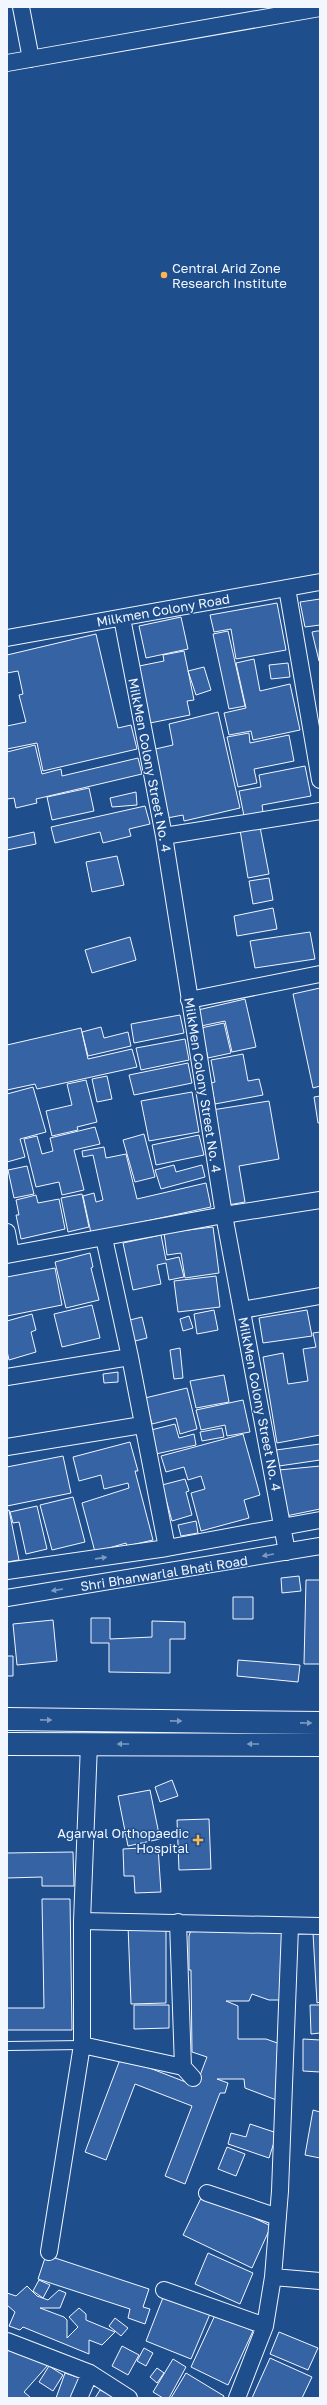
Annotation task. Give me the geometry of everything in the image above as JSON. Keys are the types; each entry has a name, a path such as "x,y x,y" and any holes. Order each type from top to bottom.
{"main road":[{"path":"7,1719 320,1723"},
{"path":"7,1744 320,1745"}],"street":[{"path":"21,7 30,59"},
{"path":"7,63 320,8"},
{"name":"Milkmen Colony Road","path":"7,638 320,582"},
{"path":"287,588 320,780"},
{"name":"MilkMen Colony Street No. 4","path":"122,618 164,836 224,1215 287,1552"},
{"path":"164,836 320,811"},
{"path":"189,1000 320,974"},
{"path":"7,1232 9,1254 104,1238 224,1215 320,1200"},
{"path":"104,1238 130,1357 167,1548"},
{"path":"242,1310 320,1296"},
{"path":"7,1377 130,1357"},
{"path":"7,1448 142,1425"},
{"name":"Shri Bhanwarlal Bhati Road","path":"7,1571 167,1548 320,1520"},
{"name":"Shri Bhanwarlal Bhati Road","path":"7,1598 320,1546"},
{"path":"49,2252 82,2045 82,1921 89,1744"},
{"path":"82,1921 178,1922 290,1927 320,1926"},
{"path":"82,2045 188,2072 178,1922"},
{"path":"237,2398 265,2326 273,2277 278,2217 290,1927"},
{"path":"207,2193 278,2217"},
{"path":"273,2277 320,2281"},
{"path":"164,2290 265,2326"},
{"path":"7,2341 90,2373 129,2398"},
{"path":"79,2398 90,2373"}],"lane":[{"path":"7,2046 82,2045"}],"building":[{"path":"320,599 320,625 305,627 300,602"},
{"path":"277,603 286,650 236,659 231,629 214,632 210,615"},
{"path":"181,617 188,649 146,658 139,626"},
{"path":"228,631 245,706 229,709 213,634"},
{"path":"320,631 319,661 312,632"},
{"path":"96,634 118,728 131,725 137,749 43,771 37,743 7,749 7,726 26,722 19,695 23,694 18,671 7,673 7,655"},
{"path":"184,651 194,700 187,701 190,715 150,723 139,666 164,661 163,655"},
{"path":"254,659 260,691 290,684 300,730 253,740 251,731 229,735 224,713 246,708 236,663"},
{"path":"288,663 290,677 271,679 269,665"},
{"path":"204,667 211,690 196,695 188,671"},
{"path":"218,712 240,808 184,821 183,815 167,818 151,750 173,745 169,724"},
{"path":"249,733 250,743 289,735 294,761 254,769 257,783 238,787 227,737"},
{"path":"35,745 42,774 61,769 62,776 138,758 142,774 36,799 37,803 16,808 14,798 7,799 7,752"},
{"path":"305,766 311,796 262,805 263,812 244,816 239,791 261,787 259,775"},
{"path":"89,788 94,811 52,820 47,797"},
{"path":"136,792 137,805 112,807 110,798"},
{"path":"145,806 150,824 129,829 131,836 103,843 100,832 55,843 51,827"},
{"path":"260,827 269,874 248,878 240,830"},
{"path":"34,832 36,844 7,850 7,838"},
{"path":"117,856 124,885 92,892 86,862"},
{"path":"269,878 273,900 253,904 249,881"},
{"path":"273,908 277,929 237,936 234,916"},
{"path":"310,932 315,959 255,968 250,941"},
{"path":"130,937 136,960 92,973 85,950"},
{"path":"320,988 320,1086 313,1088 293,994"},
{"path":"245,999 256,1047 232,1052 225,1021 201,1026 198,1010"},
{"path":"180,1015 184,1033 134,1043 131,1024"},
{"path":"224,1023 231,1053 208,1058 201,1028"},
{"path":"101,1027 104,1038 128,1032 131,1046 88,1056 82,1032"},
{"path":"81,1028 88,1059 132,1049 137,1067 37,1089 35,1084 7,1090 7,1045"},
{"path":"185,1039 189,1060 141,1070 136,1048"},
{"path":"243,1054 248,1081 259,1079 263,1095 215,1104 211,1083 215,1082 211,1060"},
{"path":"188,1063 192,1083 134,1095 129,1075"},
{"path":"107,1076 112,1099 97,1102 92,1079"},
{"path":"86,1080 97,1122 77,1127 78,1130 52,1136 46,1111 72,1105 67,1084"},
{"path":"33,1087 46,1132 20,1139 25,1157 7,1162 7,1094"},
{"path":"192,1092 199,1132 149,1141 141,1101"},
{"path":"320,1096 320,1123 318,1123 314,1097"},
{"path":"269,1101 279,1159 239,1166 245,1202 228,1205 212,1110"},
{"path":"95,1127 100,1144 74,1150 84,1190 62,1195 59,1182 36,1187 24,1139 37,1136 42,1154 53,1151 50,1138"},
{"path":"144,1134 155,1177 135,1182 123,1140"},
{"path":"199,1135 204,1155 156,1165 152,1145"},
{"path":"104,1147 106,1158 126,1154 137,1199 206,1183 211,1207 91,1233 83,1196 94,1193 96,1202 103,1200 93,1155 83,1157 82,1151"},
{"path":"174,1165 176,1172 202,1165 205,1177 161,1189 155,1170"},
{"path":"27,1166 34,1194 14,1198 8,1170"},
{"path":"82,1194 89,1227 68,1232 61,1198"},
{"path":"36,1195 38,1203 59,1199 65,1229 21,1239 16,1215 19,1215 16,1200"},
{"path":"213,1227 219,1273 185,1278 181,1253 167,1255 164,1233"},
{"path":"161,1235 166,1260 179,1257 184,1277 169,1280 166,1263 157,1265 161,1284 133,1290 123,1243"},
{"path":"90,1253 93,1267 91,1268 99,1300 66,1308 55,1262"},
{"path":"55,1268 62,1305 7,1316 7,1277"},
{"path":"216,1276 220,1307 178,1312 174,1281"},
{"path":"92,1305 100,1338 62,1347 54,1314"},
{"path":"214,1310 218,1330 197,1334 194,1314"},
{"path":"307,1310 312,1336 263,1343 259,1318"},
{"path":"32,1314 36,1330 31,1332 36,1352 9,1360 7,1351 7,1321"},
{"path":"189,1316 193,1328 183,1331 180,1319"},
{"path":"142,1317 147,1338 131,1342 126,1321"},
{"path":"320,1332 320,1435 277,1443 263,1357 283,1353 288,1384 308,1381 303,1349 316,1347 313,1333"},
{"path":"180,1348 183,1378 174,1379 170,1350"},
{"path":"118,1372 118,1382 104,1383 103,1374"},
{"path":"224,1375 229,1402 196,1408 190,1381"},
{"path":"187,1388 197,1429 180,1434 176,1418 152,1424 145,1398"},
{"path":"243,1400 250,1432 227,1436 225,1425 201,1430 196,1410"},
{"path":"175,1424 179,1438 194,1434 196,1445 156,1454 151,1430"},
{"path":"222,1428 224,1437 202,1441 200,1432"},
{"path":"243,1434 260,1495 244,1500 249,1518 201,1531 191,1493 205,1489 201,1476 188,1480 184,1467 166,1472 161,1456"},
{"path":"130,1442 138,1471 135,1471 153,1540 127,1546 126,1543 95,1552 82,1503 129,1488 128,1483 104,1489 101,1475 79,1481 73,1457"},
{"path":"320,1444 320,1460 279,1466 276,1450"},
{"path":"63,1456 71,1493 7,1506 7,1467"},
{"path":"320,1466 320,1509 286,1516 279,1470"},
{"path":"185,1479 189,1491 186,1492 192,1515 172,1521 162,1485"},
{"path":"73,1497 85,1542 52,1550 40,1505"},
{"path":"37,1506 47,1549 26,1554 19,1522 13,1523 10,1512"},
{"path":"9,1510 19,1560 7,1562 7,1511"},
{"path":"196,1521 198,1533 181,1536 178,1525"},
{"path":"299,1576 301,1591 282,1593 281,1578"},
{"path":"306,1580 320,1580 320,1664 304,1664"},
{"path":"233,1597 253,1597 253,1619 233,1619"},
{"path":"91,1618 110,1618 110,1639 152,1637 152,1621 185,1622 185,1639 170,1639 170,1673 109,1672 109,1643 91,1643"},
{"path":"53,1620 57,1661 17,1665 13,1624"},
{"path":"7,1656 13,1656 13,1676 7,1676"},
{"path":"238,1660 300,1665 298,1682 237,1676"},
{"path":"172,1780 178,1796 160,1802 155,1787"},
{"path":"150,1790 160,1839 128,1846 118,1796"},
{"path":"209,1819 211,1869 179,1870 177,1820"},
{"path":"158,1847 161,1892 135,1893 134,1876 124,1876 123,1849"},
{"path":"73,1852 74,1886 42,1886 42,1877 7,1878 7,1853"},
{"path":"42,1899 70,1899 72,2030 7,2030 7,2008 44,2008"},
{"path":"166,1924 166,2003 131,2004 128,1925"},
{"path":"284,1929 285,2000 269,2000 252,1994 249,2001 226,2001 238,2006 238,2039 266,2039 283,2045 279,2101 245,2088 244,2079 217,2079 228,2083 225,2093 220,2093 185,2184 165,2176 192,2106 135,2084 106,2160 85,2152 121,2057 196,2086 207,2057 192,2052 191,1970 189,1970 189,1936 191,1930"},
{"path":"320,1932 320,2002 317,2003 313,1933"},
{"path":"134,2005 169,2005 169,2028 134,2029"},
{"path":"310,2005 320,2005 320,2033 311,2034"},
{"path":"303,2039 320,2040 320,2072 303,2071"},
{"path":"313,2110 320,2112 320,2158 305,2155"},
{"path":"250,2124 277,2133 269,2158 228,2144 231,2133 246,2137"},
{"path":"227,2147 245,2154 236,2176 218,2169"},
{"path":"203,2194 271,2226 252,2268 183,2235"},
{"path":"208,2253 253,2273 240,2304 195,2284"},
{"path":"46,2255 149,2289 143,2307 150,2309 145,2324 128,2318 130,2309 38,2279"},
{"path":"39,2280 50,2285 43,2298 33,2291"},
{"path":"27,2286 37,2296 48,2300 59,2290 66,2293 60,2308 40,2308 64,2317 67,2320 67,2338 78,2327 69,2317 79,2308 86,2314 86,2320 115,2332 102,2345 89,2340 89,2354 23,2327 20,2330 9,2326 15,2312 7,2305 7,2293 16,2296"},
{"path":"164,2295 210,2314 191,2359 146,2341"},
{"path":"216,2313 253,2331 228,2385 191,2367"},
{"path":"115,2318 128,2328 121,2336 109,2326"},
{"path":"279,2332 318,2348 308,2370 270,2354"},
{"path":"122,2346 139,2355 128,2375 112,2366"},
{"path":"144,2348 153,2353 146,2366 137,2361"},
{"path":"7,2349 48,2365 24,2392 31,2398 7,2398"},
{"path":"270,2358 312,2377 302,2398 252,2398"},
{"path":"173,2359 186,2367 169,2398 163,2398 153,2392"},
{"path":"49,2366 63,2375 53,2391 39,2382"},
{"path":"157,2368 164,2373 157,2383 150,2377"},
{"path":"65,2373 80,2378 73,2398 56,2398"},
{"path":"186,2373 224,2396 223,2398 171,2398"},
{"path":"100,2390 116,2398 95,2398"}],"place":[{"name":"Central Arid Zone Research Institute","path":"164,275"},
{"name":"Agarwal Orthopaedic Hospital","path":"198,1840"}]}
